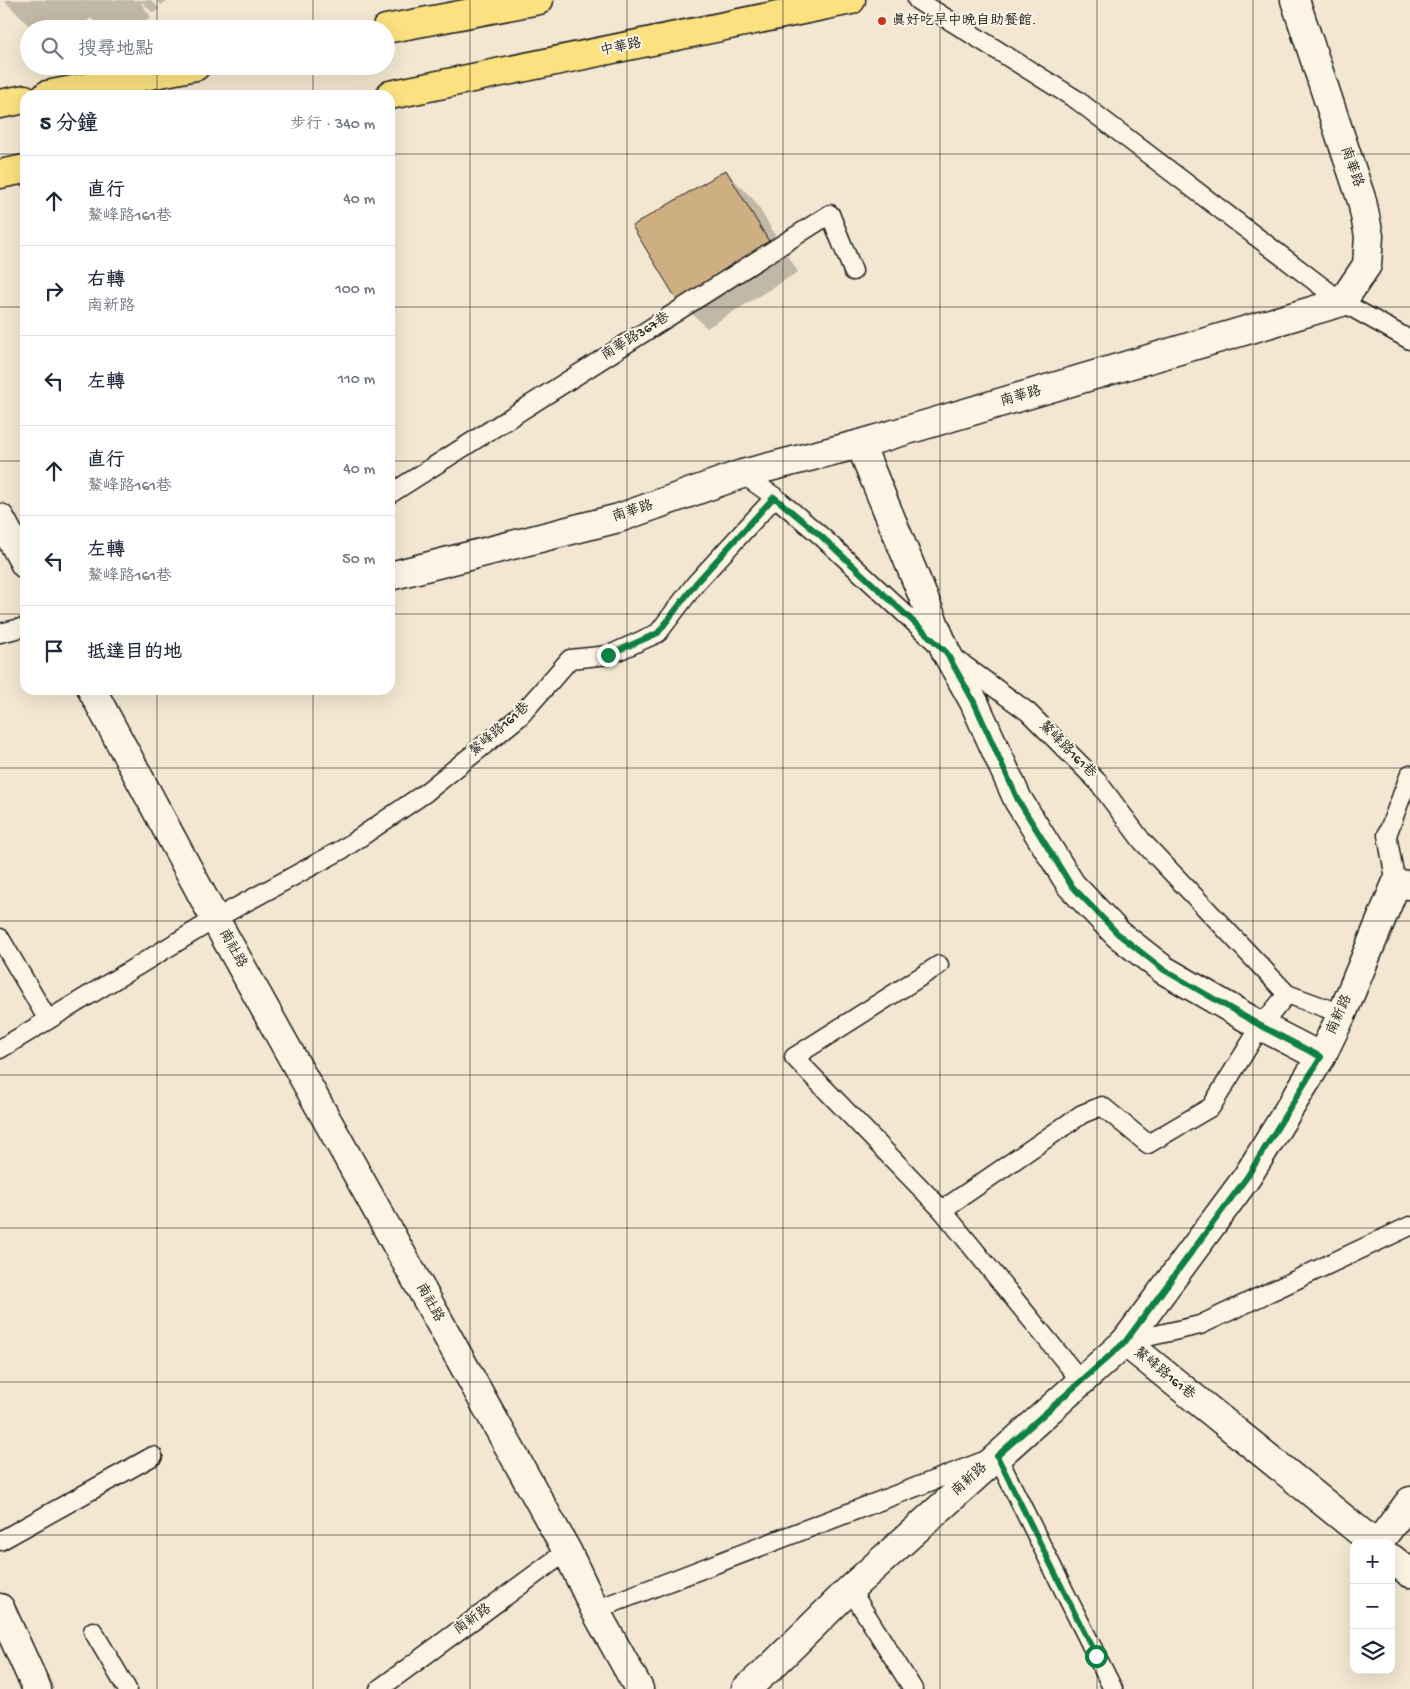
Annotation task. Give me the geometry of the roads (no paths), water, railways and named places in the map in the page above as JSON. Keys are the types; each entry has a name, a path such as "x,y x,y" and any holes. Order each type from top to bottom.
{"main road":[{"path":"395,28 539,0"},
{"name":"中華路","path":"395,94 851,0"},
{"path":"73,90 150,75"},
{"path":"0,104 20,100"},
{"path":"0,174 20,171"}],"street":[{"name":"南華路","path":"395,575 619,518 742,474 860,444 1342,302 1367,265 1369,236 1362,201 1295,0"},
{"path":"860,444 946,652 974,702 1018,800 1071,885 1118,934 1164,970 1261,1026 1321,1057"},
{"path":"0,518 20,555"},
{"name":"南社路","path":"95,695 215,919 567,1552 595,1610 639,1689"},
{"name":"南新路","path":"746,1689 850,1589 1125,1342 1247,1177 1321,1057 1403,884"},
{"name":"鰲峰路161巷","path":"1125,1342 1371,1539"},
{"name":"鰲峰路161巷","path":"1379,1539 1410,1501"},
{"path":"1395,1561 1410,1573"},
{"path":"0,1608 37,1689"}],"lane":[{"path":"917,0 1077,100 1342,302 1410,340"},
{"name":"南華路367巷","path":"395,491 830,214 852,271"},
{"name":"鰲峰路161巷","path":"742,474 774,497 821,536 946,652 1028,712 1098,782 1142,841 1287,994 1342,1014"},
{"name":"鰲峰路161巷","path":"215,919 343,849 425,792 519,717 570,659 608,655 658,633 696,583 774,497"},
{"path":"0,634 20,628"},
{"path":"1403,884 1387,835 1410,774"},
{"name":"南社路","path":"0,1049 215,919"},
{"path":"0,938 48,1020"},
{"path":"939,965 794,1057 942,1210 1081,1381"},
{"path":"942,1210 1082,1114 1102,1106 1148,1144 1212,1107 1261,1026 1287,994"},
{"name":"鰲峰路161巷","path":"1125,1342 1200,1325 1410,1226"},
{"path":"0,1541 153,1456"},
{"path":"595,1610 997,1456 1113,1689"},
{"name":"南新路","path":"380,1689 567,1552"},
{"path":"850,1589 913,1689"},
{"path":"93,1631 127,1689"}],"place":[{"name":"真好吃早中晚自助餐館.","path":"882,21"}]}
